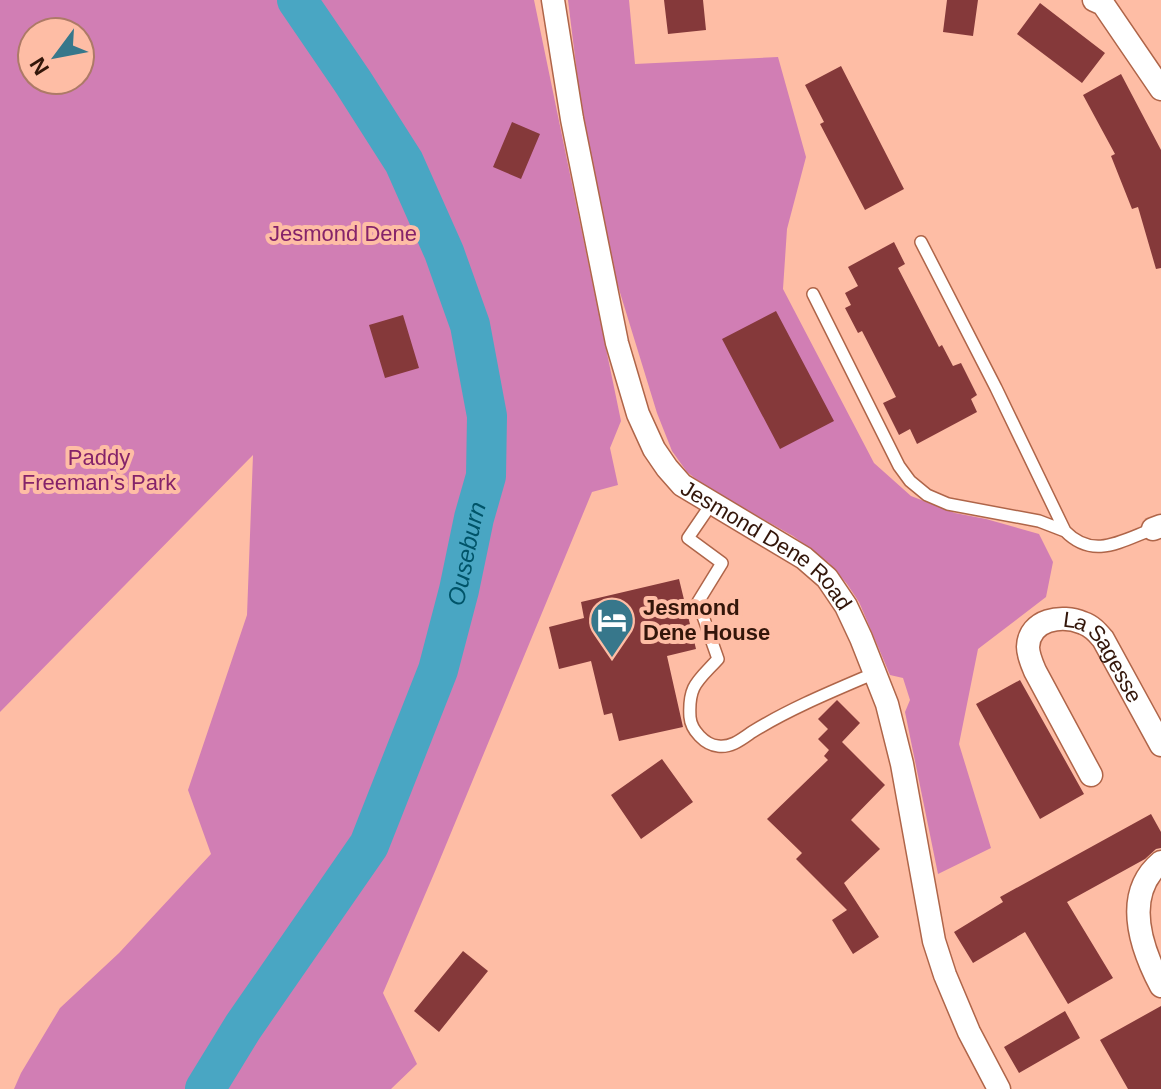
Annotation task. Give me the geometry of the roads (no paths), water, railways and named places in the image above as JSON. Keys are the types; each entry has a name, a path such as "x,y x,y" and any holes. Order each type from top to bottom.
{"street":[{"name":"Jesmond Dene Road","path":"553,0 572,119 617,343 638,414 654,449 682,485 804,558 827,578 846,606 887,704 902,764 934,941 956,1005 999,1089"},
{"path":"1094,0 1103,4 1161,89"},
{"name":"La Sagesse","path":"1091,775 1030,659 1030,636 1046,621 1072,619 1093,628 1103,639 1161,745"},
{"path":"1161,862 1146,879 1138,911 1144,949 1161,986"}],"lane":[{"path":"921,242 1065,531 1074,540 1096,547 1108,546 1157,528"},
{"path":"813,294 899,466 910,481 927,495 948,504 1039,521 1065,531"},
{"path":"712,503 688,538 722,563 698,602 718,659 693,686 689,704 690,723 701,738 717,747 733,745 781,714 875,673"}],"waterway":[{"name":"Ouseburn","path":"205,1089 243,1027 369,845 438,670 486,476 487,416 470,325 444,252 404,162 297,0"}],"place":[{"name":"Jesmond Dene House","path":"612,659"}],"park label":[{"name":"Jesmond Dene","path":"343,233"},
{"name":"Paddy Freeman's Park","path":"99,470"}]}
